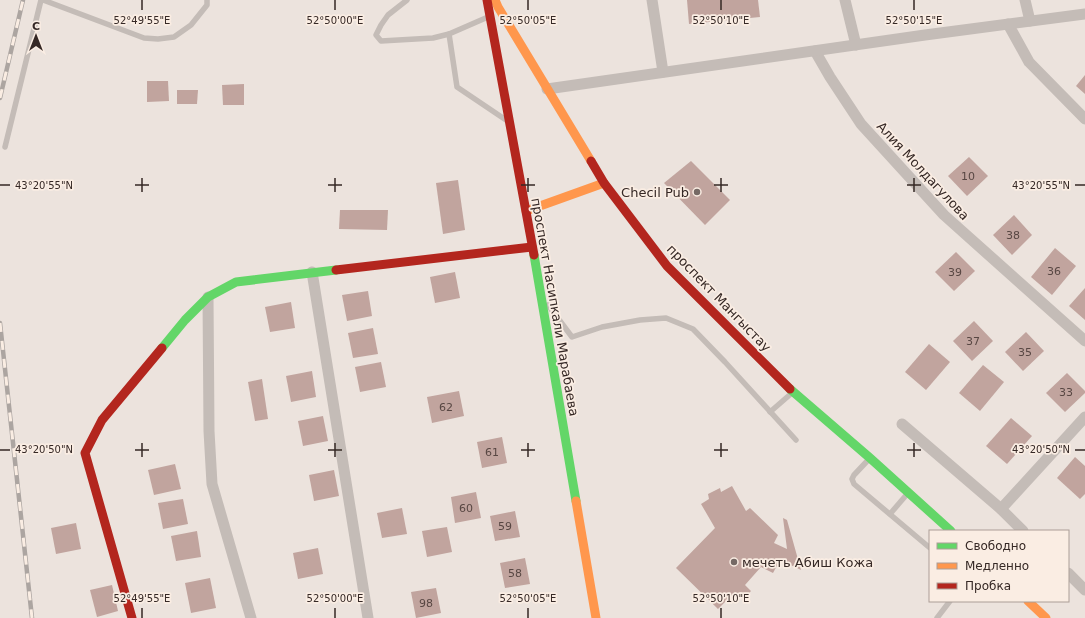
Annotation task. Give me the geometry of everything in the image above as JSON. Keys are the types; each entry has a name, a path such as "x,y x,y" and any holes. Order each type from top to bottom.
{"street":[{"name":"проспект Насипкали Марабаева","path":"486,0 526,211 596,618"},
{"name":"проспект Мангыстау","path":"495,0 604,183 666,266 793,392 870,458 950,530"},
{"path":"652,0 663,72"},
{"path":"845,0 856,45"},
{"path":"1025,0 1030,22"},
{"path":"547,89 1085,14"},
{"path":"1008,24 1029,62 1085,119"},
{"name":"Алия Молдагулова","path":"816,51 830,76 861,124 944,215 1085,341"},
{"path":"526,211 604,183"},
{"path":"132,618 85,453 102,420 185,320 208,297 236,282 532,247"},
{"path":"312,272 368,618"},
{"path":"208,297 208,431 212,484 251,618"},
{"path":"1000,509 1085,418"},
{"path":"902,424 1022,530"},
{"path":"1069,575 1085,590"},
{"path":"1029,602 1045,617"}],"lane":[{"path":"4,147 42,0 144,38 158,39 174,37 191,25 207,5 207,0"},
{"path":"407,0 388,15 381,25 376,35 382,41 433,38 449,34 489,16"},
{"path":"449,34 457,87 509,122"},
{"path":"540,295 572,337 602,327 640,320 666,318 692,329 725,362 796,440"},
{"path":"770,412 793,392"},
{"path":"870,458 854,475 852,479 854,484 929,547"},
{"path":"890,514 908,492"},
{"path":"937,618 949,602"}],"building":[{"path":"687,0 758,0 760,17 689,24"},
{"path":"1085,75 1085,94 1076,86"},
{"path":"147,81 168,81 169,101 147,102"},
{"path":"244,84 244,105 223,105 222,85"},
{"path":"177,90 198,90 197,104 177,104"},
{"path":"969,157 988,176 967,196 948,176"},
{"name":"Checil Pub","path":"691,161 730,200 705,225 664,183"},
{"path":"458,180 465,230 443,234 436,183"},
{"path":"340,210 388,210 387,230 339,229"},
{"path":"1014,215 1032,235 1012,255 993,235"},
{"path":"1055,248 1076,266 1052,295 1031,277"},
{"path":"956,252 975,271 954,291 935,272"},
{"path":"455,272 460,298 435,303 430,277"},
{"path":"1085,288 1085,320 1069,306"},
{"path":"368,291 372,316 347,321 342,295"},
{"path":"291,302 295,328 270,332 265,307"},
{"path":"974,321 993,341 972,361 953,341"},
{"path":"373,328 378,354 353,358 348,333"},
{"path":"1026,332 1044,351 1023,371 1005,352"},
{"path":"929,344 950,362 926,390 905,372"},
{"path":"381,362 386,387 360,392 355,367"},
{"path":"983,365 1004,382 980,411 959,393"},
{"path":"312,371 316,397 291,402 286,376"},
{"path":"1067,373 1085,391 1085,393 1065,412 1046,393"},
{"path":"262,379 268,419 255,421 248,382"},
{"path":"459,391 464,416 432,423 427,397"},
{"path":"323,416 328,441 303,446 298,421"},
{"path":"1011,418 1032,436 1007,464 986,446"},
{"path":"502,437 507,463 482,468 477,442"},
{"path":"1075,457 1085,466 1085,494 1080,499 1057,478"},
{"path":"175,464 181,489 154,495 148,470"},
{"path":"334,470 339,496 314,501 309,475"},
{"path":"732,486 746,511 750,508 778,535 774,543 787,549 783,518 787,520 801,570 780,560 773,573 761,567 745,585 751,591 743,600 735,592 718,609 676,568 715,528 701,504 709,499 708,494 720,488 721,492"},
{"path":"476,492 481,518 455,523 451,497"},
{"path":"183,499 188,524 163,529 158,503"},
{"path":"402,508 407,534 382,538 377,513"},
{"path":"515,511 520,537 495,541 490,516"},
{"path":"76,523 81,549 56,554 51,528"},
{"path":"447,527 452,552 427,557 422,531"},
{"path":"197,531 201,557 176,561 171,536"},
{"path":"318,548 323,574 298,579 293,553"},
{"path":"525,558 530,584 505,588 500,563"},
{"path":"210,578 216,608 191,613 185,583"},
{"path":"112,585 118,611 97,617 90,590"},
{"path":"436,588 441,613 416,618 411,592"}],"railway":[{"path":"0,98 23,0"},
{"path":"0,323 32,618"}],"traffic: fast":[{"path":"534,255 576,501"},
{"path":"162,348 185,320 208,297 236,282 336,270"},
{"path":"790,389 950,530"}],"traffic: slow":[{"path":"495,0 591,161"},
{"path":"526,211 604,183"},
{"path":"576,501 596,618"},
{"path":"1029,602 1046,618"}],"traffic: jam":[{"path":"487,0 534,255"},
{"path":"591,161 604,183 667,266 790,389"},
{"path":"336,270 532,247"},
{"path":"132,618 85,453 102,420 162,348"}],"place":[{"name":"Checil Pub","path":"697,192"},
{"name":"мечеть Абиш Кожа","path":"734,562"}]}
